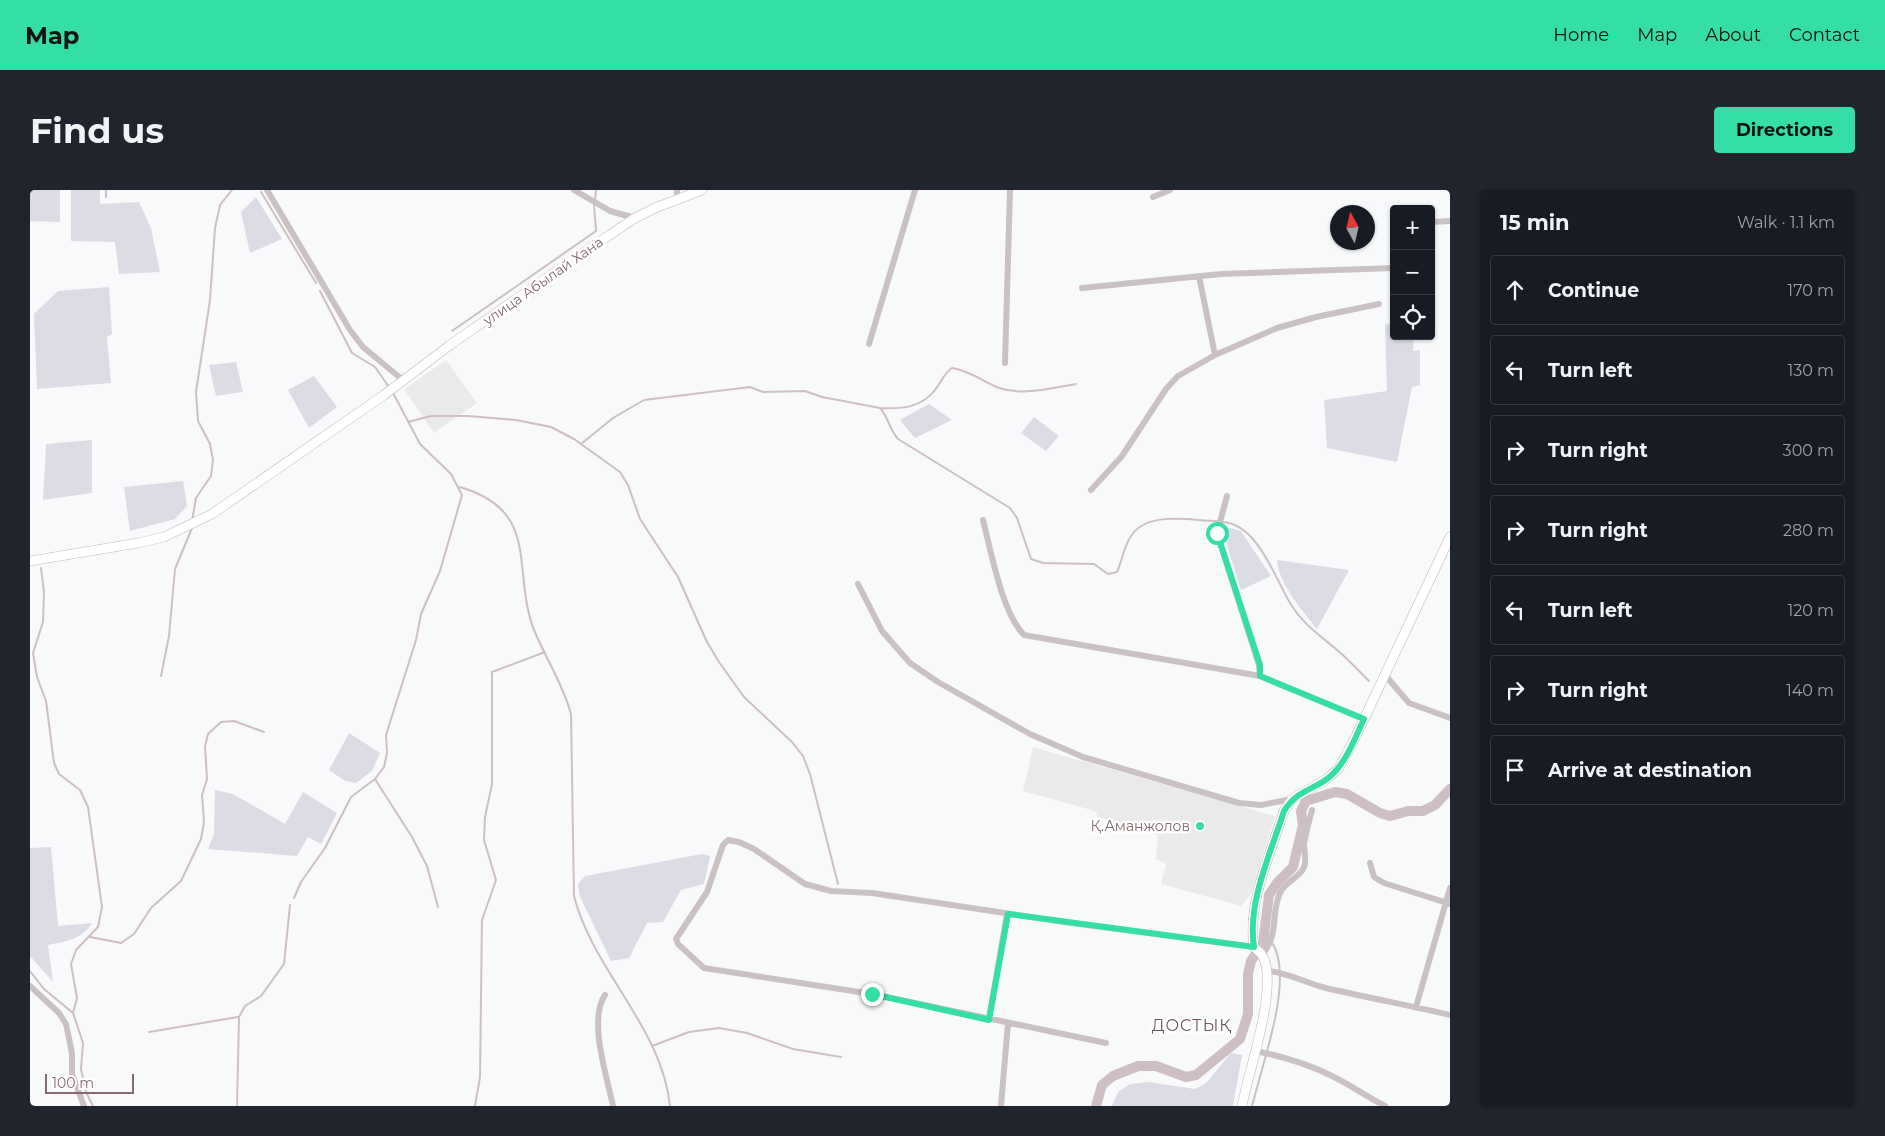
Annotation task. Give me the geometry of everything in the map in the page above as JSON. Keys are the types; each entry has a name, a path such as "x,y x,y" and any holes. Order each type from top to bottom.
{"main road":[{"name":"улица Абылай Хана","path":"30,561 164,537 212,514 404,381 450,345 635,218 677,195 702,190"},
{"path":"1242,1106 1264,1019 1267,971 1262,955 1254,947 1252,919 1284,811 1292,799 1327,779 1339,768 1386,675 1450,537"}],"street":[{"path":"267,190 350,330 363,347 404,381"},
{"path":"574,190 610,211 635,218"},
{"path":"868,344 915,190"},
{"path":"1005,363 1010,190"},
{"path":"1153,197 1170,190"},
{"path":"1435,222 1450,221"},
{"path":"1082,288 1199,276 1390,268"},
{"path":"1199,276 1215,355"},
{"path":"1091,490 1122,456 1166,389 1178,376 1215,355 1277,328 1316,317 1379,304"},
{"path":"1227,496 1217,533 1260,665 1260,676"},
{"path":"982,520 1001,590 1016,627 1024,635 1260,676 1364,719"},
{"path":"858,584 882,631 910,662 938,682 1030,734 1083,757 1239,802 1261,805 1292,799"},
{"path":"1386,675 1408,703 1450,718"},
{"path":"1262,955 1270,945 1274,935 1280,893 1286,884 1301,873 1305,866 1304,845 1312,810"},
{"path":"1106,1043 872,994 704,968 678,944 676,939 707,892 723,845 728,840 739,842 754,850 805,884 831,891 872,893 1008,914 1254,947"},
{"path":"1370,863 1374,877 1384,883 1448,903"},
{"path":"1416,1007 1448,903 1450,888"},
{"path":"989,1020 1008,914"},
{"path":"1267,971 1277,972 1309,983 1450,1015"},
{"path":"30,986 60,1013 66,1024 72,1053 72,1074 84,1106"},
{"path":"605,995 599,1004 596,1020 613,1106"},
{"path":"1001,1106 1008,1023"},
{"path":"1255,1051 1285,1057 1332,1076 1385,1106"}],"shaded area":[{"path":"30,190 60,190 60,222 30,221"},
{"path":"71,190 100,190 100,204 139,202 151,228 160,272 119,274 115,242 71,241"},
{"path":"256,197 282,239 250,253 241,212"},
{"path":"109,287 112,334 107,337 111,383 37,389 34,314 58,291"},
{"path":"1390,323 1390,340 1414,340 1413,351 1420,350 1420,385 1412,387 1397,462 1327,448 1324,400 1387,391 1385,324"},
{"path":"446,360 477,403 434,433 404,389"},
{"path":"236,362 243,392 216,396 209,365"},
{"path":"314,376 337,407 309,428 288,390"},
{"path":"929,404 952,420 915,438 900,420"},
{"path":"1034,417 1059,436 1046,451 1021,433"},
{"path":"92,440 92,493 43,500 46,444"},
{"path":"183,481 187,506 175,519 130,531 124,487"},
{"path":"1226,527 1241,531 1271,576 1241,590 1223,532"},
{"path":"1277,560 1349,570 1317,629 1286,587 1278,569"},
{"path":"349,733 380,753 372,771 356,783 345,781 329,770"},
{"name":"Қ.Аманжолов","path":"1033,747 1275,816 1251,894 1241,906 1161,884 1166,864 1156,859 1158,835 1098,817 1095,811 1023,791"},
{"path":"215,790 233,794 285,824 303,792 337,813 321,844 308,837 297,856 208,849 214,834"},
{"path":"51,847 58,926 92,923 88,929 78,936 67,941 48,945 53,982 30,956 30,848"},
{"path":"702,854 710,856 704,884 681,890 663,922 647,923 629,958 611,961 580,897 578,884 585,876"},
{"path":"1231,1053 1242,1055 1233,1106 1112,1106 1118,1092 1130,1084 1148,1082 1195,1089 1206,1083"}],"waterway":[{"path":"106,190 106,197"},
{"path":"192,521 196,498 211,476 213,460 210,444 198,421 196,392 210,300 215,228 220,205 232,190"},
{"path":"595,200 596,190"},
{"path":"261,192 316,283"},
{"path":"452,331 596,231 594,205"},
{"path":"320,291 352,353 375,367 389,387"},
{"path":"880,408 910,406 924,401 952,368 964,371 993,386 1008,390 1028,391 1076,384"},
{"path":"581,444 613,418 644,400 750,387 763,392 805,391 822,397 880,408 898,439 1010,508 1017,518 1031,559 1043,563 1094,564 1108,574 1117,572 1127,544 1138,528 1148,523 1170,519 1218,521"},
{"path":"294,898 301,882 325,848 351,797 375,779 384,767 387,753 386,735 416,640 421,614 440,571 462,495 451,474 420,444 392,391"},
{"path":"408,422 431,416 468,416 516,420 551,427 574,439 620,472 628,485 640,519 678,577 707,642 719,662 744,697 792,742 803,756 810,774 838,884"},
{"path":"460,487 486,498 503,511 513,527 519,545 528,608 534,630 564,692 571,714 574,896 583,923 596,949 654,1050 664,1077 670,1106"},
{"path":"1222,522 1234,525 1255,541 1300,617 1369,681"},
{"path":"161,676 169,636 175,569 192,528"},
{"path":"41,568 44,592 43,622 33,653 37,677 46,701 54,763 59,774 80,790 88,807 102,907 98,927 76,950 71,964 77,998 73,1013"},
{"path":"475,1106 480,1077 482,920 496,880 484,840 485,817 492,784 492,672 545,652"},
{"path":"90,937 121,943 134,934 151,908 181,881 201,839 204,822 202,795 207,779 205,746 208,734 221,722 234,721 264,732"},
{"path":"375,779 412,837 427,866 438,907"},
{"path":"1096,1106 1102,1085 1113,1076 1138,1066 1156,1066 1186,1077 1196,1075 1240,1039 1248,1014 1248,974 1251,961 1263,943 1269,895 1277,883 1293,867 1303,825 1301,811 1306,801 1335,792 1347,794 1380,813 1390,816 1408,811 1423,811 1435,805 1450,789"},
{"path":"237,1106 239,1017 245,1006 261,996 284,964 290,905"},
{"path":"1264,931 1269,937"},
{"path":"1267,1051 1277,1010 1280,979 1276,952 1271,941"},
{"path":"30,971 44,989 73,1013 83,1043 81,1069 86,1092 93,1106"},
{"path":"149,1032 238,1017"},
{"path":"652,1046 689,1032 719,1028 747,1033 793,1049 841,1057"},
{"path":"1252,1106 1266,1055"}],"place":[{"name":"Қ.Аманжолов","path":"1200,826"}],"district":[{"name":"ДОСТЫҚ","path":"1192,1025"}],"route":[{"path":"872,994 989,1020 1008,914 1254,947 1252,919 1284,811 1292,799 1327,779 1339,768 1364,719 1260,676 1260,665 1217,533"}]}
